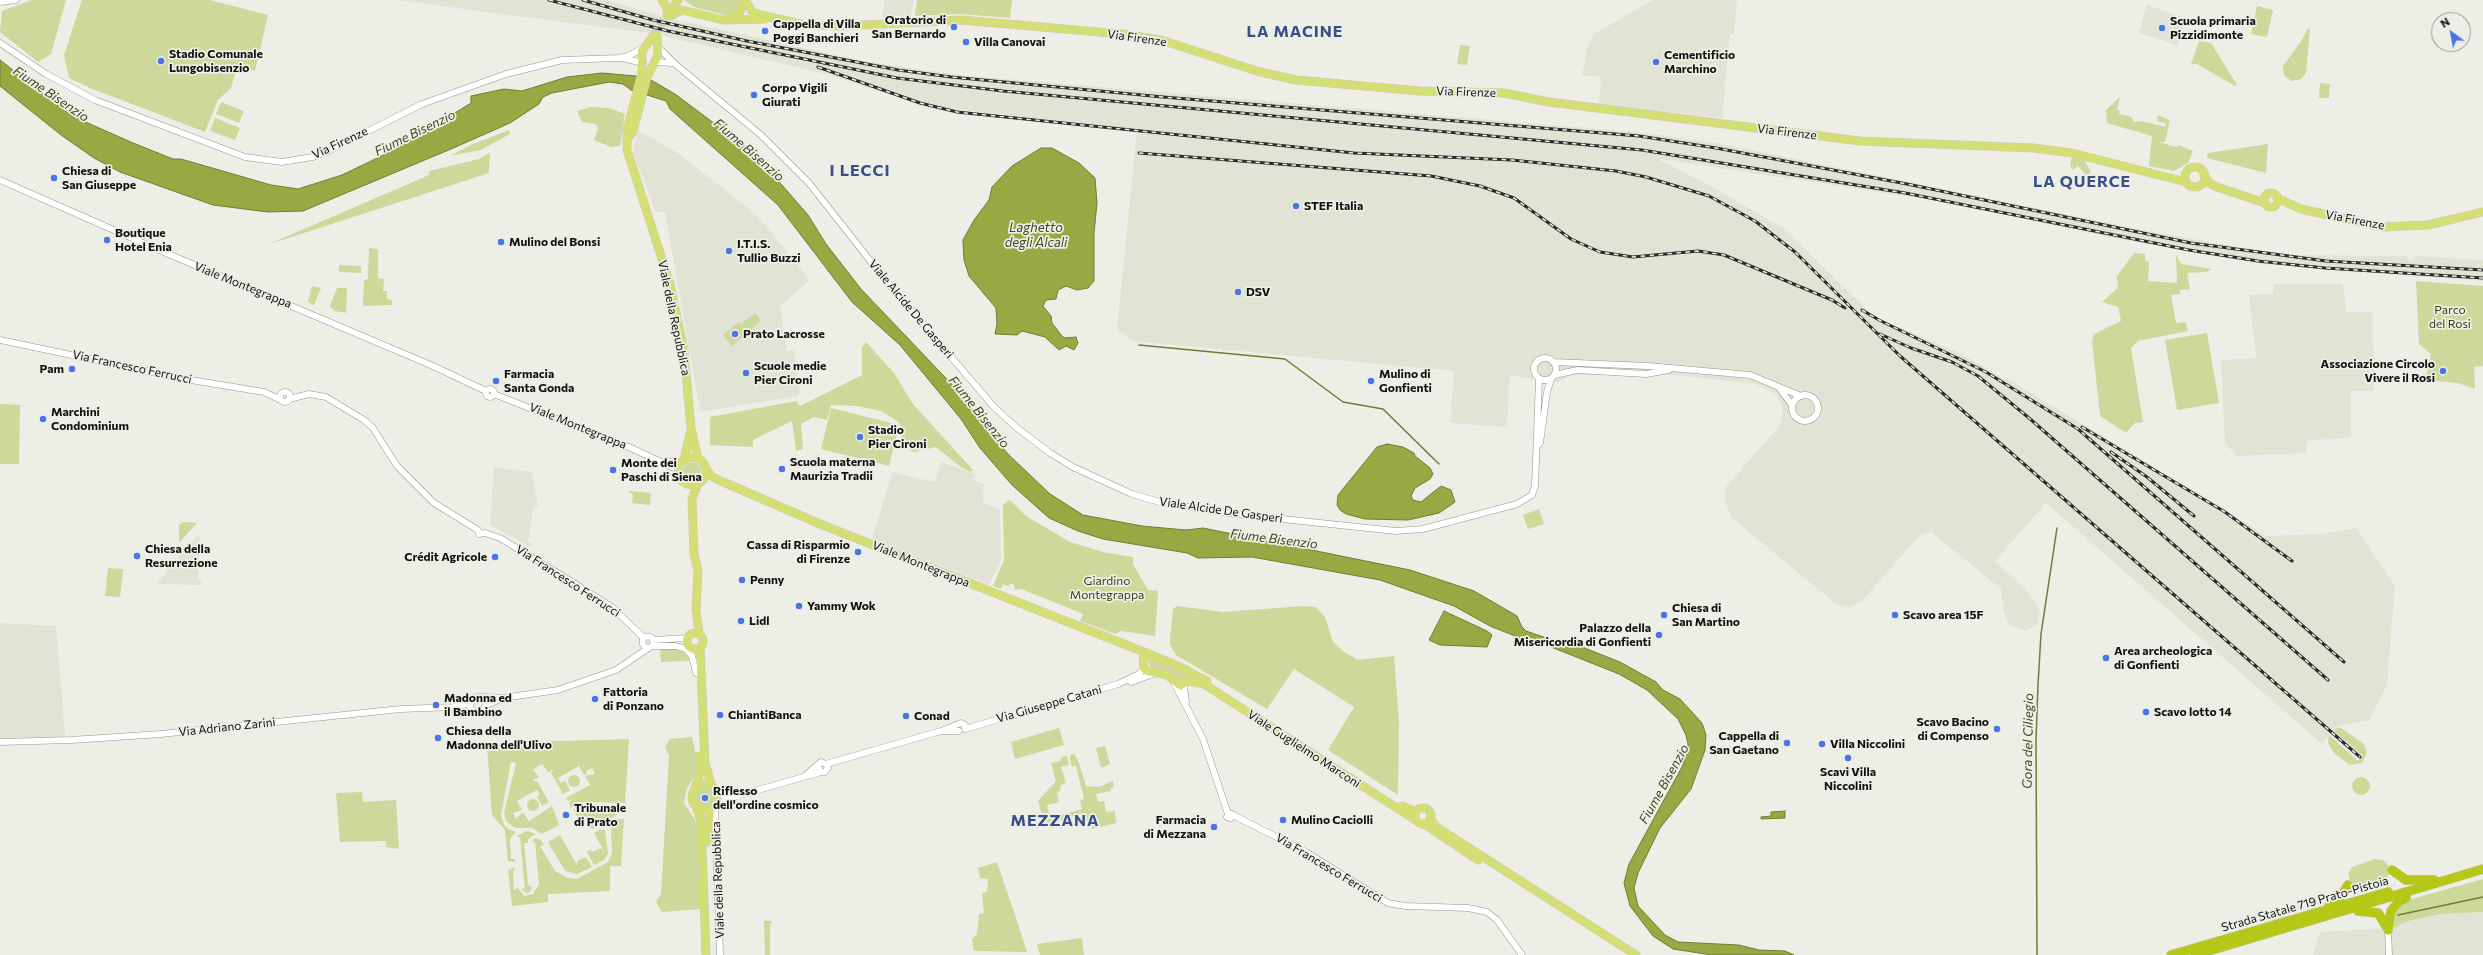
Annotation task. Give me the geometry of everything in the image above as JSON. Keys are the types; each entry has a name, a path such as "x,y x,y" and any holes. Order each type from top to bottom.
{"highway":[{"path":"2460,875 2483,864"},
{"name":"Strada Statale 719 Prato-Pistoia","path":"2171,955 2320,912 2483,869"},
{"path":"2392,870 2406,880 2432,883"},
{"path":"2460,875 2483,873"},
{"path":"2388,930 2391,911 2395,904 2432,883"},
{"name":"Strada Statale 719 Prato-Pistoia","path":"2195,955 2348,910 2432,883"},
{"path":"2320,912 2339,899 2348,886"},
{"path":"2348,910 2378,913 2384,920 2388,930"}],"main road":[{"path":"662,0 667,8 669,16"},
{"path":"669,16 678,0 694,11"},
{"path":"719,19 736,15 742,9 745,0"},
{"path":"745,0 753,13 772,19"},
{"path":"669,16 678,10 694,11 719,19 731,21 772,19"},
{"name":"Via Firenze","path":"772,19 816,26 961,20 1122,34 1161,40 1260,72 1296,80 1420,91 1504,93 1549,102 1860,141 2034,148 2072,153 2162,175 2186,182 2196,187 2217,187"},
{"path":"655,36 658,55 655,62 645,74 641,54 643,48 655,36"},
{"path":"643,63 655,62"},
{"name":"Viale della Repubblica","path":"645,74 627,141 631,166 670,284 685,359 691,428"},
{"name":"Via Firenze","path":"2162,175 2187,172 2197,168 2209,182 2217,187 2245,196 2266,199 2273,194 2276,202"},
{"path":"2186,182 2187,172"},
{"path":"2196,187 2203,181 2204,175"},
{"name":"Via Firenze","path":"2266,199 2268,207 2276,202 2384,227 2408,228 2483,212"},
{"path":"691,428 698,458 711,476 721,481"},
{"path":"691,428 681,464 680,478 686,483 692,499 694,554 692,576 696,590 696,609 692,636 688,645 697,648"},
{"path":"681,464 698,458"},
{"path":"692,499 705,467"},
{"path":"686,483 721,481"},
{"name":"Viale Montegrappa","path":"721,481 820,524 1122,644 1145,660"},
{"name":"Viale della Repubblica","path":"692,636 703,641 697,648 696,672 700,775 692,798 702,826 706,955"},
{"name":"Viale della Repubblica","path":"697,648 704,763 714,790 714,805 708,824 707,856 711,955"},
{"path":"1157,655 1189,672 1186,683 1173,680 1158,673 1145,660 1157,655"},
{"name":"Viale Guglielmo Marconi","path":"1189,672 1407,809 1416,812 1420,809 1427,809 1435,826 1636,955"},
{"name":"Viale Guglielmo Marconi","path":"1186,683 1204,684 1626,955"},
{"path":"695,788 705,784 714,790"},
{"name":"Viale della Repubblica","path":"696,807 702,810 714,805"},
{"path":"1416,812 1420,822 1430,818"}],"street":[{"path":"1,4 16,0"},
{"name":"Via Firenze","path":"1,43 46,74 95,100 244,157 282,162 313,157 329,151 422,104 506,74 562,60 619,58"},
{"name":"Viale Alcide De Gasperi","path":"657,45 674,64 755,130 798,172 887,282 994,407 1017,428 1073,467 1132,494 1163,503 1235,514 1380,531 1429,528 1516,504 1532,495 1535,486 1537,446"},
{"path":"619,58 628,56 643,48"},
{"path":"619,58 643,63"},
{"path":"655,62 674,64"},
{"name":"Viale Montegrappa","path":"0,180 152,247 433,366 486,391 491,390 494,394 662,461 681,464"},
{"name":"Via Francesco Ferrucci","path":"0,340 185,379 264,392 286,402 290,399 309,394 326,397 373,428 396,466 425,495 450,514 478,530 483,527 485,533 507,541 613,608 644,642 652,644 692,636"},
{"path":"1537,446 1535,443 1539,379 1534,371 1538,361 1544,358 1553,362 1648,366 1750,375 1801,396 1812,397 1817,402 1818,409 1814,418 1807,422 1796,419 1792,413 1792,405 1795,399 1801,396"},
{"path":"1537,446 1540,443 1547,392 1556,368 1553,362"},
{"path":"1539,379 1553,377 1577,370 1646,374 1674,369"},
{"path":"1778,386 1792,405"},
{"name":"Via Francesco Ferrucci","path":"644,642 649,636 652,644"},
{"path":"630,661 644,642"},
{"path":"454,707 471,703 478,697 503,698 558,690 616,670 652,644 676,646 686,649 692,656 696,672"},
{"path":"1118,684 1139,674 1145,660"},
{"path":"1118,684 1158,673"},
{"name":"Via Francesco Ferrucci","path":"1173,680 1203,739 1225,805 1231,815 1306,852 1388,903 1405,906 1468,908 1487,912 1497,920 1522,955"},
{"path":"1186,683 1188,709"},
{"name":"Via Giuseppe Catani","path":"736,795 806,775 819,769 825,772 827,766 844,759 941,731 980,724 1118,684"},
{"path":"483,697 485,706"},
{"path":"454,707 478,714 485,706 503,698"},
{"path":"470,711 471,703"},
{"name":"Via Adriano Zarini","path":"0,742 71,740 169,733 401,708 454,707"},
{"path":"714,790 736,795"},
{"path":"714,805 736,795"},
{"name":"Viale della Repubblica","path":"714,805 720,955"},
{"path":"2388,930 2390,955"}],"shaded area":[{"path":"395,0 606,0 672,19 863,61 959,75 1646,133 1722,144 2158,233 2285,255 2407,256 2409,261 2413,261 2414,256 2483,260 2483,281 2262,264 2113,238 1960,204 1658,159 1707,184 1783,228 1875,317 1960,353 2004,379 2008,379 2267,536 2324,534 2356,528 2395,586 2387,685 2369,720 2338,726 2322,744 2046,503 1995,561 2027,591 2040,609 2037,625 2025,631 2009,625 2004,612 2001,589 1931,532 1920,535 1861,602 1851,607 1836,604 1731,517 1725,501 1725,488 1780,425 1783,408 1776,394 1756,384 1677,375 1571,375 1558,383 1510,375 1507,427 1450,423 1454,371 1132,341 1117,329 1137,129 924,106 830,75 655,34"},
{"path":"885,0 914,0 911,15 882,17"},
{"name":"Cementificio Marchino","path":"1653,0 1737,0 1734,34 1730,34 1722,118 1599,104 1601,77 1582,75 1587,49 1594,34"},
{"name":"Scuola primaria Pizzidimonte","path":"2147,5 2186,18 2178,45 2139,33"},
{"name":"I.T.I.S. Tullio Buzzi","path":"637,130 675,151 747,207 763,222 810,280 780,306 787,351 794,350 800,391 798,396 700,412 665,212 655,211 633,153"},
{"path":"2274,284 2343,284 2346,312 2373,312 2374,391 2351,391 2351,437 2307,441 2306,453 2237,456 2225,443 2221,360 2256,358 2249,295 2273,294"},
{"path":"941,462 975,474 973,480 984,484 983,503 1000,509 1001,560 989,585 872,539 892,472 934,482"},
{"path":"494,467 532,472 538,506 533,508 528,542 533,544 531,547 490,525"},
{"path":"197,536 200,537 198,580 201,580 201,585 156,584"},
{"path":"0,623 56,626 66,744 0,744"},
{"path":"2483,912 2483,955 2313,955 2320,932 2395,928 2404,922 2441,914"}],"green space":[{"path":"32,0 66,0 51,54 38,62 0,32 2,11"},
{"name":"Stadio Comunale Lungobisenzio","path":"82,0 210,0 268,15 255,71 237,68 231,88 218,100 205,132 90,88 69,78 64,55"},
{"path":"684,0 741,0 738,9 730,15 725,15 694,7"},
{"path":"917,0 1012,0 1010,18 960,14 915,16"},
{"path":"2257,6 2273,10 2267,37 2251,34"},
{"path":"2308,28 2310,29 2306,73 2301,79 2292,81 2284,76 2283,66 2302,40"},
{"path":"2199,41 2211,43 2237,85 2235,86 2197,64 2191,64"},
{"path":"1460,45 1470,46 1467,65 1457,64"},
{"path":"2320,83 2330,84 2329,98 2319,98"},
{"path":"2120,97 2117,110 2120,110 2119,114 2131,117 2134,122 2142,121 2165,127 2166,123 2159,122 2157,118 2158,115 2170,120 2165,142 2158,142 2177,147 2178,145 2193,151 2188,163 2174,171 2149,166 2152,136 2107,123 2106,110"},
{"path":"221,102 244,111 239,123 216,114"},
{"path":"590,107 609,108 625,114 620,146 611,147 594,140 598,129 596,124 582,122 577,111"},
{"path":"215,118 240,128 235,140 210,131"},
{"path":"509,130 510,134 481,150 450,156 473,144"},
{"path":"2268,144 2266,173 2207,158 2208,153"},
{"path":"490,153 489,173 267,245 429,175 429,171 479,159"},
{"path":"2072,156 2084,160 2091,172 2086,175 2078,166 2073,170 2070,166"},
{"path":"369,248 378,249 378,278 384,279 383,291 387,291 387,299 392,300 392,305 363,306 364,280 368,279"},
{"path":"2134,253 2145,254 2145,261 2149,262 2148,281 2177,283 2176,255 2181,264 2212,269 2206,272 2187,273 2190,289 2180,290 2180,294 2171,295 2176,323 2186,322 2188,331 2138,341 2131,348 2143,422 2135,423 2126,433 2100,416 2092,341 2094,334 2121,321 2118,307 2102,302 2118,288 2117,276"},
{"path":"339,265 361,266 361,273 339,272"},
{"name":"Parco del Rosi","path":"2416,281 2483,286 2483,366 2474,367 2475,389 2458,383 2425,380 2431,354 2419,344"},
{"path":"312,286 321,288 314,305 308,302"},
{"path":"337,288 347,288 346,313 335,311 330,306"},
{"path":"755,313 761,321 748,332 741,324"},
{"path":"739,322 748,333 732,346 723,335"},
{"path":"2207,333 2219,403 2177,410 2165,340"},
{"path":"866,342 894,373 912,403 973,470 971,472 962,468 936,447 914,452 910,451 911,446 901,442 903,428 897,421 881,411 857,406 831,405 827,420 814,417 801,424 803,449 796,451 792,421 753,440 753,447 710,445 710,417 796,401 800,406 862,375 862,347"},
{"path":"0,404 20,405 19,464 0,464"},
{"name":"Stadio Pier Cironi","path":"831,408 899,425 889,466 821,449"},
{"path":"688,462 696,462 701,467 699,478 696,480 688,480 683,475 683,467"},
{"path":"630,491 651,493 650,505 632,503 633,494 629,493"},
{"name":"Giardino Montegrappa","path":"1010,500 1026,516 1070,542 1103,552 1133,557 1133,564 1148,590 1158,591 1155,636 1121,631 1115,634 1080,621 1083,614 1081,613 1021,589 1015,590 1013,583 1007,586 1003,584 1001,589 993,586 1004,560 1003,504"},
{"path":"1539,509 1544,524 1528,529 1523,515"},
{"path":"183,522 197,523 179,543 179,525"},
{"path":"108,568 123,569 120,597 105,596"},
{"path":"1177,606 1223,612 1303,606 1316,607 1325,617 1333,642 1344,652 1358,660 1394,656 1399,723 1398,795 1328,750 1354,707 1294,669 1267,709 1176,655 1170,645 1170,638 1173,609"},
{"path":"660,649 675,649 684,652 690,659 688,661 661,662"},
{"path":"1153,658 1167,666 1183,672 1186,674 1185,678 1181,680 1170,672 1150,666 1148,660"},
{"path":"1059,728 1064,745 1015,759 1011,742"},
{"path":"2337,728 2341,728 2364,744 2367,753 2362,763 2350,765 2334,753 2328,743 2329,735 2358,761 2363,756 2334,731"},
{"path":"692,737 696,755 695,776 687,788 684,803 697,823 700,909 662,912 656,902 661,894 669,756 665,747 670,739"},
{"path":"629,739 625,803 584,802 571,808 569,803 572,799 568,801 566,798 590,785 585,776 595,774 592,768 586,771 587,774 584,775 579,766 558,778 561,783 565,781 570,790 563,794 551,773 554,769 548,772 542,764 533,770 539,777 532,781 537,781 549,802 542,806 537,797 540,794 537,790 517,801 522,810 513,813 516,819 523,812 529,821 552,806 554,810 550,812 554,811 559,825 542,834 532,828 515,828 506,821 504,813 516,763 511,762 501,815 504,825 508,829 516,832 510,839 511,859 515,859 515,862 508,861 505,830 492,815 487,746 495,743"},
{"path":"1105,746 1110,764 1101,767 1096,748"},
{"path":"1074,754 1078,760 1086,786 1099,787 1113,781 1114,787 1111,788 1111,791 1096,794 1098,802 1104,801 1106,812 1115,811 1116,823 1092,829 1091,819 1085,820 1083,813 1045,825 1038,801 1056,781 1051,763 1061,761 1061,757 1067,756 1069,765 1061,767 1066,783 1061,785 1060,791 1057,793 1059,802 1047,805 1050,818 1082,809 1080,800 1084,799 1076,766 1072,767 1070,759 1070,755"},
{"path":"572,775 576,775 580,781 576,787 572,787 568,783 568,779"},
{"path":"2357,777 2365,777 2370,782 2368,793 2365,795 2357,795 2352,790 2352,782"},
{"path":"705,788 711,791 714,797 711,803 705,806 699,803 696,797 699,791"},
{"path":"362,792 363,802 396,800 399,849 386,847 386,841 340,842 336,793"},
{"path":"531,799 535,799 539,805 535,811 531,811 527,807 527,803"},
{"path":"583,808 612,810 612,814 618,814 592,829 585,816 579,819 574,810"},
{"path":"618,819 624,819 621,866 610,866 610,891 548,894 548,902 512,906 508,870 515,867 513,872 514,890 518,888 524,896 533,894 539,884 535,842 532,843 535,838 541,840 544,845 540,846 555,871 568,878 577,879 608,862 612,853 611,826"},
{"path":"601,829 605,830 608,854 604,860 594,865 587,852 591,850 592,852 601,848 604,851 594,833"},
{"path":"527,831 536,834 528,839 528,843 524,843 528,885 532,887 530,892 526,893 521,888 525,889 520,838 517,836"},
{"path":"560,835 577,865 577,861 586,857 592,867 577,874 565,871 548,842"},
{"path":"2375,859 2383,860 2388,865 2389,873 2387,878 2361,887 2351,884 2348,874 2352,867"},
{"path":"997,862 1027,952 974,951 972,939 977,934 979,914 984,913 982,893 987,892 988,879 980,878 978,868"},
{"path":"2483,879 2483,912 2441,914 2404,922 2395,928 2392,926 2392,917 2401,902"},
{"path":"764,921 772,921 770,925 770,955 765,955"},
{"path":"1082,938 1084,955 1040,955 1037,944"}],"water":[{"path":"0,60 72,116 133,143 173,159 181,159 271,185 298,189 342,175 396,149 471,103 471,96 504,89 522,91 567,77 602,73 636,76 651,80 675,94 743,145 762,162 808,215 826,244 861,289 961,394 992,436 1009,455 1050,494 1083,515 1142,526 1186,530 1203,528 1410,570 1474,591 1517,616 1522,627 1526,631 1561,643 1577,645 1620,662 1656,682 1663,690 1680,699 1702,723 1706,735 1705,750 1691,789 1660,828 1638,873 1634,888 1638,906 1665,935 1678,942 1739,945 1759,950 1785,951 1794,955 1712,955 1673,949 1653,936 1630,906 1624,883 1629,864 1683,765 1688,744 1686,735 1678,719 1647,690 1619,674 1541,643 1525,640 1490,626 1454,606 1380,580 1252,557 1198,558 1187,553 1103,539 1078,531 1049,518 1012,485 980,448 961,419 900,345 852,302 778,205 670,109 666,101 631,90 623,84 609,82 552,93 543,97 539,104 510,123 451,149 303,211 268,212 213,205 120,172 94,158 61,135 0,86"},
{"name":"Laghetto degli Alcali","path":"1041,148 1052,148 1079,163 1095,178 1097,203 1094,233 1094,281 1088,288 1077,290 1066,286 1058,290 1056,299 1046,300 1043,306 1051,316 1052,323 1062,336 1065,338 1076,337 1078,343 1074,350 1066,346 1059,350 1045,337 1022,331 1017,335 995,334 997,324 996,308 969,276 964,260 963,240 974,220 989,200 992,187 1012,166"},
{"path":"1387,444 1403,447 1414,453 1415,456 1430,468 1433,474 1430,479 1415,488 1411,496 1413,500 1421,502 1441,486 1451,490 1455,502 1439,513 1408,520 1365,519 1346,514 1340,510 1337,505 1338,495 1377,447"},
{"path":"1444,611 1487,631 1492,635 1487,647 1440,645 1429,640"},
{"path":"1785,811 1785,818 1761,819 1761,817 1771,816 1771,812"}],"waterway":[{"path":"1139,345 1285,359 1343,402 1383,409 1439,464"},
{"name":"Gora del Ciliegio","path":"2037,955 2036,740 2038,685 2041,634 2057,528"},
{"path":"2398,915 2483,897"}],"tunnel":[{"path":"653,36 667,15"}],"railway":[{"path":"549,0 668,31 897,78 1003,91 1642,150 1905,193 2189,250 2258,261 2325,268 2483,278"},
{"path":"583,0 653,20 747,41 898,70 951,77 1163,97 1639,136 1716,148 1907,184 2191,243 2326,261 2483,270"},
{"path":"818,67 920,103 957,112 1354,153 1512,160 1616,171 1646,177 1709,196 1755,221 1795,252 1900,356 2360,757"},
{"path":"1139,153 1431,176 1480,186 1514,198 1571,239 1600,252 1633,257 1698,251 1724,255 1832,300 1845,308"},
{"path":"1862,310 1879,320 1986,372 2078,429 2344,662"},
{"path":"1880,334 1911,348 1952,362 1978,376 2029,418 2328,680"},
{"path":"2082,427 2225,512 2292,561"},
{"path":"2111,452 2147,477 2194,516"}],"place":[{"name":"Oratorio di San Bernardo","path":"954,27"},
{"name":"Scuola primaria Pizzidimonte","path":"2162,28"},
{"name":"Cappella di Villa Poggi Banchieri","path":"765,31"},
{"name":"Villa Canovai","path":"966,42"},
{"name":"Stadio Comunale Lungobisenzio","path":"161,61"},
{"name":"Cementificio Marchino","path":"1656,62"},
{"name":"Corpo Vigili Giurati","path":"754,95"},
{"name":"Chiesa di San Giuseppe","path":"54,178"},
{"name":"STEF Italia","path":"1296,206"},
{"name":"Boutique Hotel Enia","path":"107,240"},
{"name":"Mulino del Bonsi","path":"501,242"},
{"name":"I.T.I.S. Tullio Buzzi","path":"729,251"},
{"name":"DSV","path":"1238,292"},
{"name":"Prato Lacrosse","path":"735,334"},
{"name":"Pam","path":"72,369"},
{"name":"Associazione Circolo Vivere il Rosi","path":"2443,371"},
{"name":"Scuole medie Pier Cironi","path":"746,373"},
{"name":"Farmacia Santa Gonda","path":"496,381"},
{"name":"Mulino di Gonfienti","path":"1371,381"},
{"name":"Marchini Condominium","path":"43,419"},
{"name":"Stadio Pier Cironi","path":"860,437"},
{"name":"Scuola materna Maurizia Tradii","path":"782,469"},
{"name":"Monte dei Paschi di Siena","path":"613,470"},
{"name":"Cassa di Risparmio di Firenze","path":"858,552"},
{"name":"Chiesa della Resurrezione","path":"137,556"},
{"name":"Crédit Agricole","path":"495,557"},
{"name":"Penny","path":"742,580"},
{"name":"Yammy Wok","path":"799,606"},
{"name":"Chiesa di San Martino","path":"1664,615"},
{"name":"Scavo area 15F","path":"1895,615"},
{"name":"Lidl","path":"741,621"},
{"name":"Palazzo della Misericordia di Gonfienti","path":"1659,635"},
{"name":"Area archeologica di Gonfienti","path":"2106,658"},
{"name":"Fattoria di Ponzano","path":"595,699"},
{"name":"Madonna ed il Bambino","path":"436,705"},
{"name":"Scavo lotto 14","path":"2146,712"},
{"name":"ChiantiBanca","path":"720,715"},
{"name":"Conad","path":"906,716"},
{"name":"Scavo Bacino di Compenso","path":"1997,729"},
{"name":"Chiesa della Madonna dell'Ulivo","path":"438,738"},
{"name":"Cappella di San Gaetano","path":"1787,743"},
{"name":"Villa Niccolini","path":"1822,744"},
{"name":"Scavi Villa Niccolini","path":"1848,758"},
{"name":"Riflesso dell'ordine cosmico","path":"705,798"},
{"name":"Tribunale di Prato","path":"566,815"},
{"name":"Mulino Caciolli","path":"1283,820"},
{"name":"Farmacia di Mezzana","path":"1214,827"}],"district":[{"name":"LA MACINE","path":"1295,32"},
{"name":"I LECCI","path":"860,171"},
{"name":"LA QUERCE","path":"2082,182"},
{"name":"MEZZANA","path":"1055,821"}],"water label":[{"name":"Fiume Bisenzio","path":"51,94"},
{"name":"Fiume Bisenzio","path":"415,133"},
{"name":"Fiume Bisenzio","path":"749,150"},
{"name":"Fiume Bisenzio","path":"979,412"},
{"name":"Fiume Bisenzio","path":"1274,539"},
{"name":"Fiume Bisenzio","path":"1664,784"}]}
